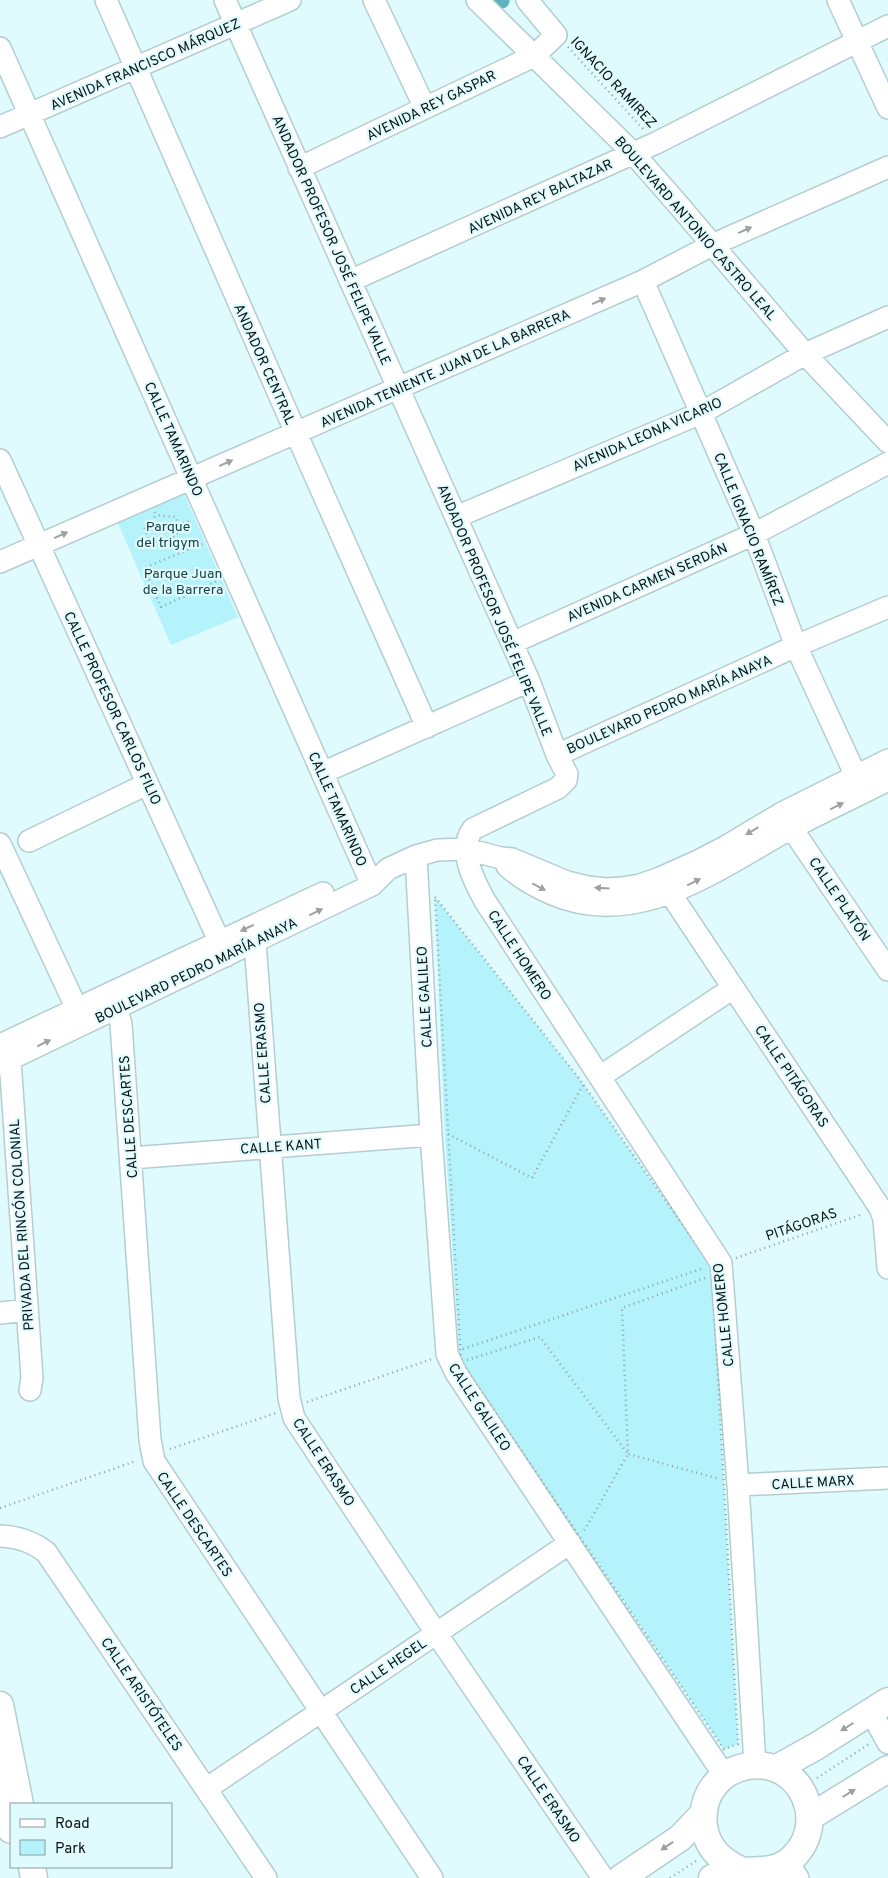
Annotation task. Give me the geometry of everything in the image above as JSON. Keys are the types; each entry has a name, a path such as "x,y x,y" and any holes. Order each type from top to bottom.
{"main road":[{"path":"0,1705 20,1803"},
{"path":"766,1766 791,1777 805,1795 810,1817 808,1834 793,1870 756,1872 741,1870 726,1863 713,1850 705,1835 703,1814 705,1802 712,1788 724,1776 739,1767 766,1766 882,1722"},
{"path":"810,1817 888,1769"},
{"path":"0,1771 10,1825"},
{"path":"621,1878 680,1838 703,1814"},
{"path":"712,1878 741,1870"}],"street":[{"name":"ANDADOR CENTRAL","path":"106,0 296,433 428,727"},
{"name":"ANDADOR PROFESOR JOSÉ FELIPE VALLE","path":"225,0 529,681 557,755"},
{"name":"AVENIDA FRANCISCO MÁRQUEZ","path":"0,127 290,0"},
{"path":"374,0 425,108"},
{"name":"BOULEVARD ANTONIO CASTRO LEAL","path":"477,0 633,153 805,354 888,442"},
{"path":"528,0 556,34"},
{"path":"545,0 556,34"},
{"path":"838,0 888,108"},
{"name":"AVENIDA REY BALTAZAR","path":"350,281 656,143 888,26"},
{"name":"AVENIDA REY GASPAR","path":"299,168 534,56 556,34"},
{"name":"CALLE TAMARINDO","path":"0,48 369,879"},
{"name":"AVENIDA TENIENTE JUAN DE LA BARRERA","path":"0,562 39,545 152,506 191,478 643,281 712,245 888,167"},
{"name":"CALLE IGNACIO RAMÍREZ","path":"643,281 754,534 796,646 861,784"},
{"name":"AVENIDA LEONA VICARIO","path":"456,518 700,413 805,354 888,317"},
{"name":"CALLE PROFESOR CARLOS FILIO","path":"0,460 223,948"},
{"name":"AVENIDA CARMEN SERDÁN","path":"512,643 754,534 888,463"},
{"name":"BOULEVARD PEDRO MARÍA ANAYA","path":"223,948 255,942 369,879 374,869 388,869 416,856 437,850 466,848 468,836 473,829 563,785 567,774 557,755 796,646 888,607"},
{"path":"322,773 529,681"},
{"path":"466,848 501,858 508,867 538,888 561,898 581,904 605,907 624,905 665,886 705,877 787,821 861,784 888,760"},
{"path":"861,784 888,780"},
{"path":"29,841 147,784"},
{"name":"CALLE PLATÓN","path":"787,821 888,970"},
{"path":"0,844 77,1009"},
{"name":"CALLE HOMERO","path":"466,848 475,882 485,901 592,1080 715,1268 731,1483 766,1766"},
{"name":"CALLE GALILEO","path":"416,856 440,1135 456,1373 575,1540 724,1776"},
{"name":"BOULEVARD PEDRO MARÍA ANAYA","path":"3,1056 369,879"},
{"name":"CALLE PITÁGORAS","path":"665,886 880,1208 884,1219 888,1268"},
{"name":"CALLE ERASMO","path":"255,942 269,1147 291,1408 301,1429 436,1634 603,1878"},
{"path":"592,1080 733,988"},
{"name":"BOULEVARD PEDRO MARÍA ANAYA","path":"3,1056 77,1009 114,1001"},
{"name":"CALLE DESCARTES","path":"114,1001 122,1024 152,1455 160,1472 432,1878"},
{"name":"PRIVADA DEL RINCÓN COLONIAL","path":"3,1056 27,1310 32,1378 30,1390"},
{"name":"CALLE KANT","path":"131,1158 440,1135"},
{"path":"0,1313 27,1310"},
{"name":"CALLE MARX","path":"731,1483 888,1478"},
{"name":"CALLE ARISTÓTELES","path":"0,1536 15,1536 28,1540 46,1552 266,1878"},
{"name":"CALLE HEGEL","path":"206,1789 575,1540"}],"path":[{"name":"IGNACIO RAMIREZ","path":"556,34 656,143"},
{"path":"152,506 176,517 180,531 165,544 149,540 145,529 152,506"},
{"path":"189,513 196,528"},
{"path":"178,524 192,520"},
{"path":"206,551 203,543 144,568 161,607 219,580 222,588"},
{"path":"435,897 592,1080 715,1268 731,1483 738,1744 724,1749 575,1540 454,1358 440,1135 435,897"},
{"path":"440,1135 532,1178 592,1080"},
{"name":"PITÁGORAS","path":"715,1268 880,1208"},
{"path":"0,1508 291,1408 454,1358 715,1268"},
{"path":"575,1540 628,1454 622,1308 715,1268"},
{"path":"454,1358 540,1337 628,1454 731,1483"},
{"path":"801,1789 882,1722"}],"green space":[{"name":"Parque Juan de la Barrera","path":"181,487 238,617 171,645 116,519"},
{"path":"435,897 578,1077 712,1266 738,1744 724,1749 461,1362 444,1118"}],"park label":[{"name":"Parque del trigym","path":"168,534"}]}
